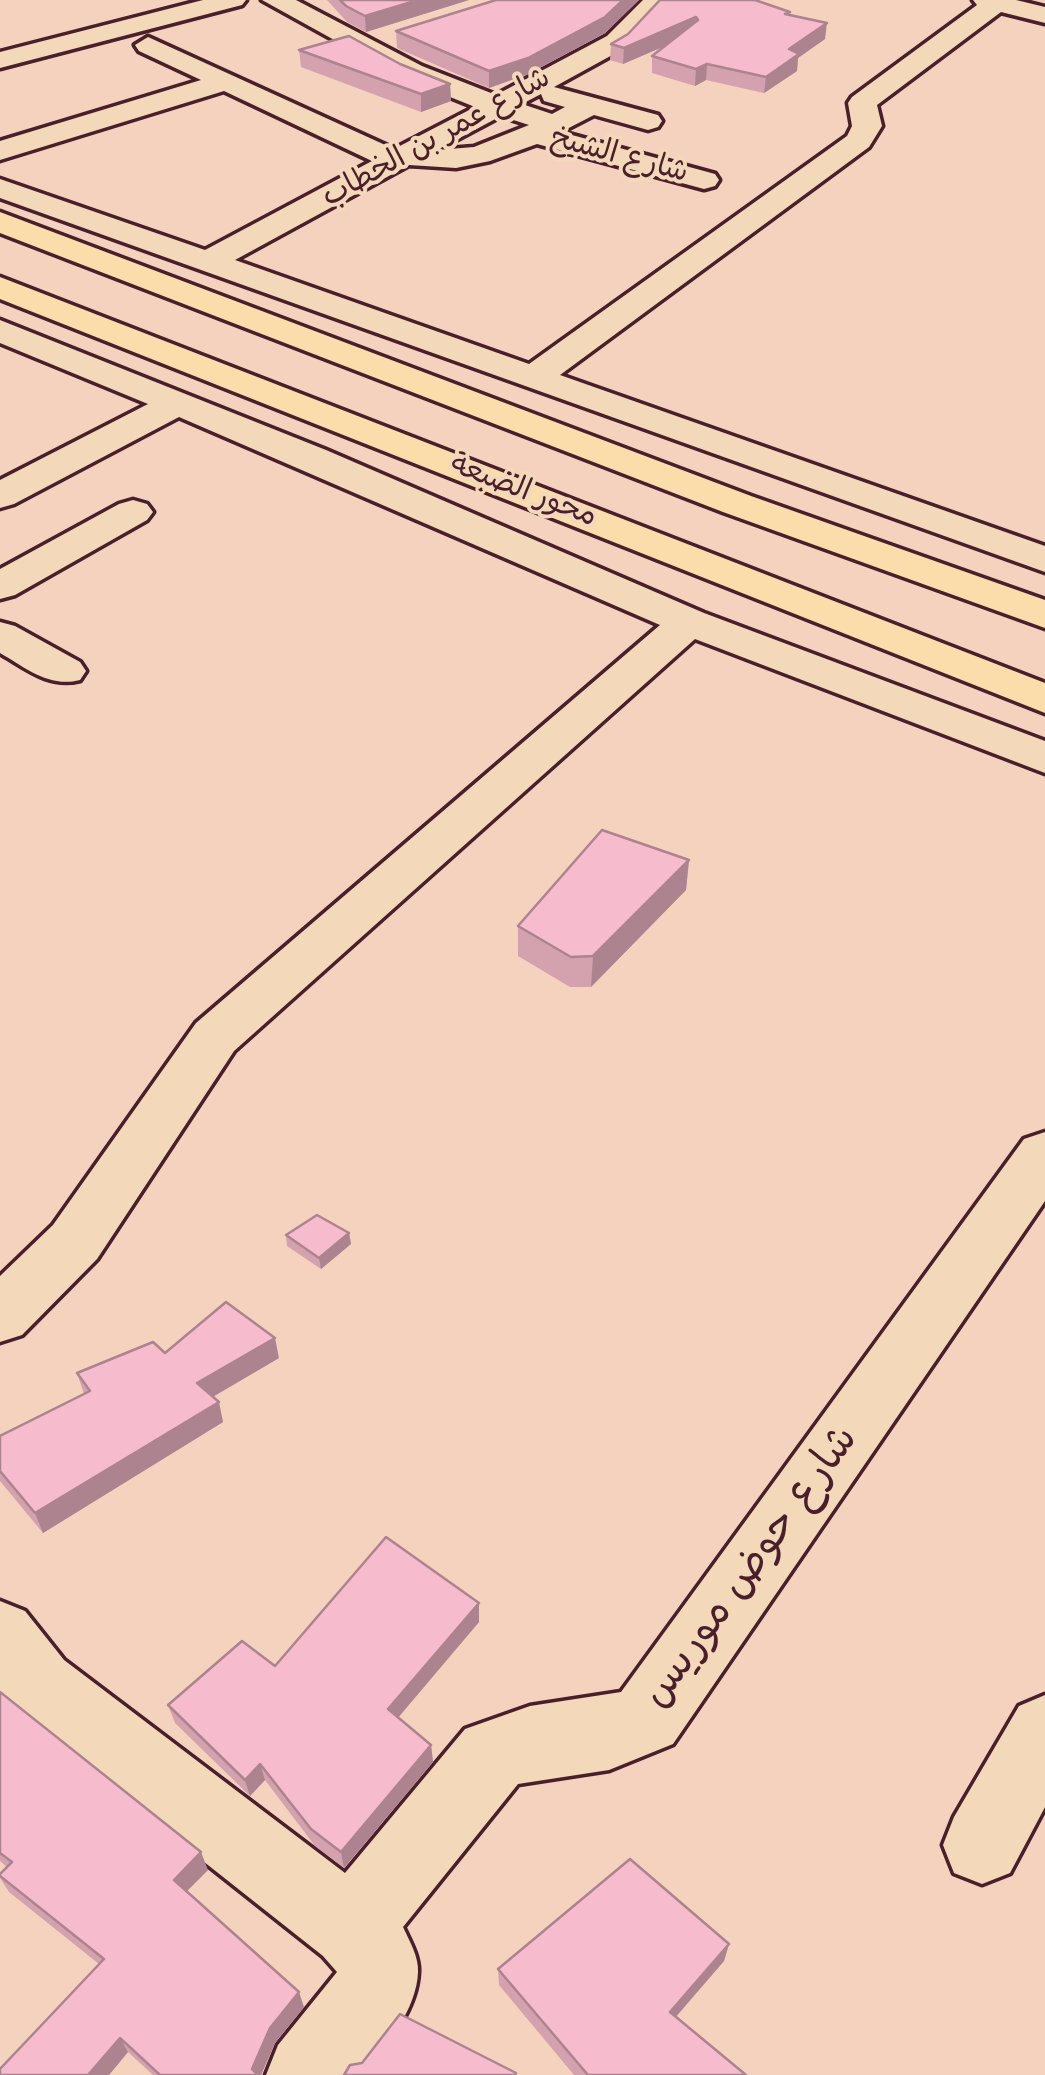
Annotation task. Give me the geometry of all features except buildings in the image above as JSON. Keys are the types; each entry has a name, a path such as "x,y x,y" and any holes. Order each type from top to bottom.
{"highway":[{"name":"محور الضبعة","path":"0,222 738,504 1045,614"},
{"name":"محور الضبعة","path":"0,287 1045,700"}],"street":[{"path":"0,60 233,0"},
{"name":"شارع الشيخ","path":"275,0 366,44 391,62 544,129 704,180"},
{"name":"شارع عمر بن الخطاب","path":"206,263 616,42 657,0"},
{"path":"533,378 859,141 868,126 862,103 991,1 1045,15"},
{"path":"315,18 348,9"},
{"path":"366,44 401,34"},
{"path":"148,45 400,158 464,160 495,152 591,105"},
{"path":"0,152 228,81"},
{"path":"528,88 648,121"},
{"path":"0,188 1045,560"},
{"path":"0,330 689,622 1045,758"},
{"path":"0,496 177,403"},
{"path":"0,586 133,512"},
{"path":"0,1316 75,1242 215,1037 689,622"},
{"path":"7,647 64,671"},
{"name":"شارع حوض موريس","path":"351,1928 492,1756 514,1744 610,1735 647,1718 1045,1155"},
{"path":"0,1635 38,1685 351,1928 378,1962 379,1980 371,1997 308,2075"},
{"path":"982,1845 1045,1732"}]}
